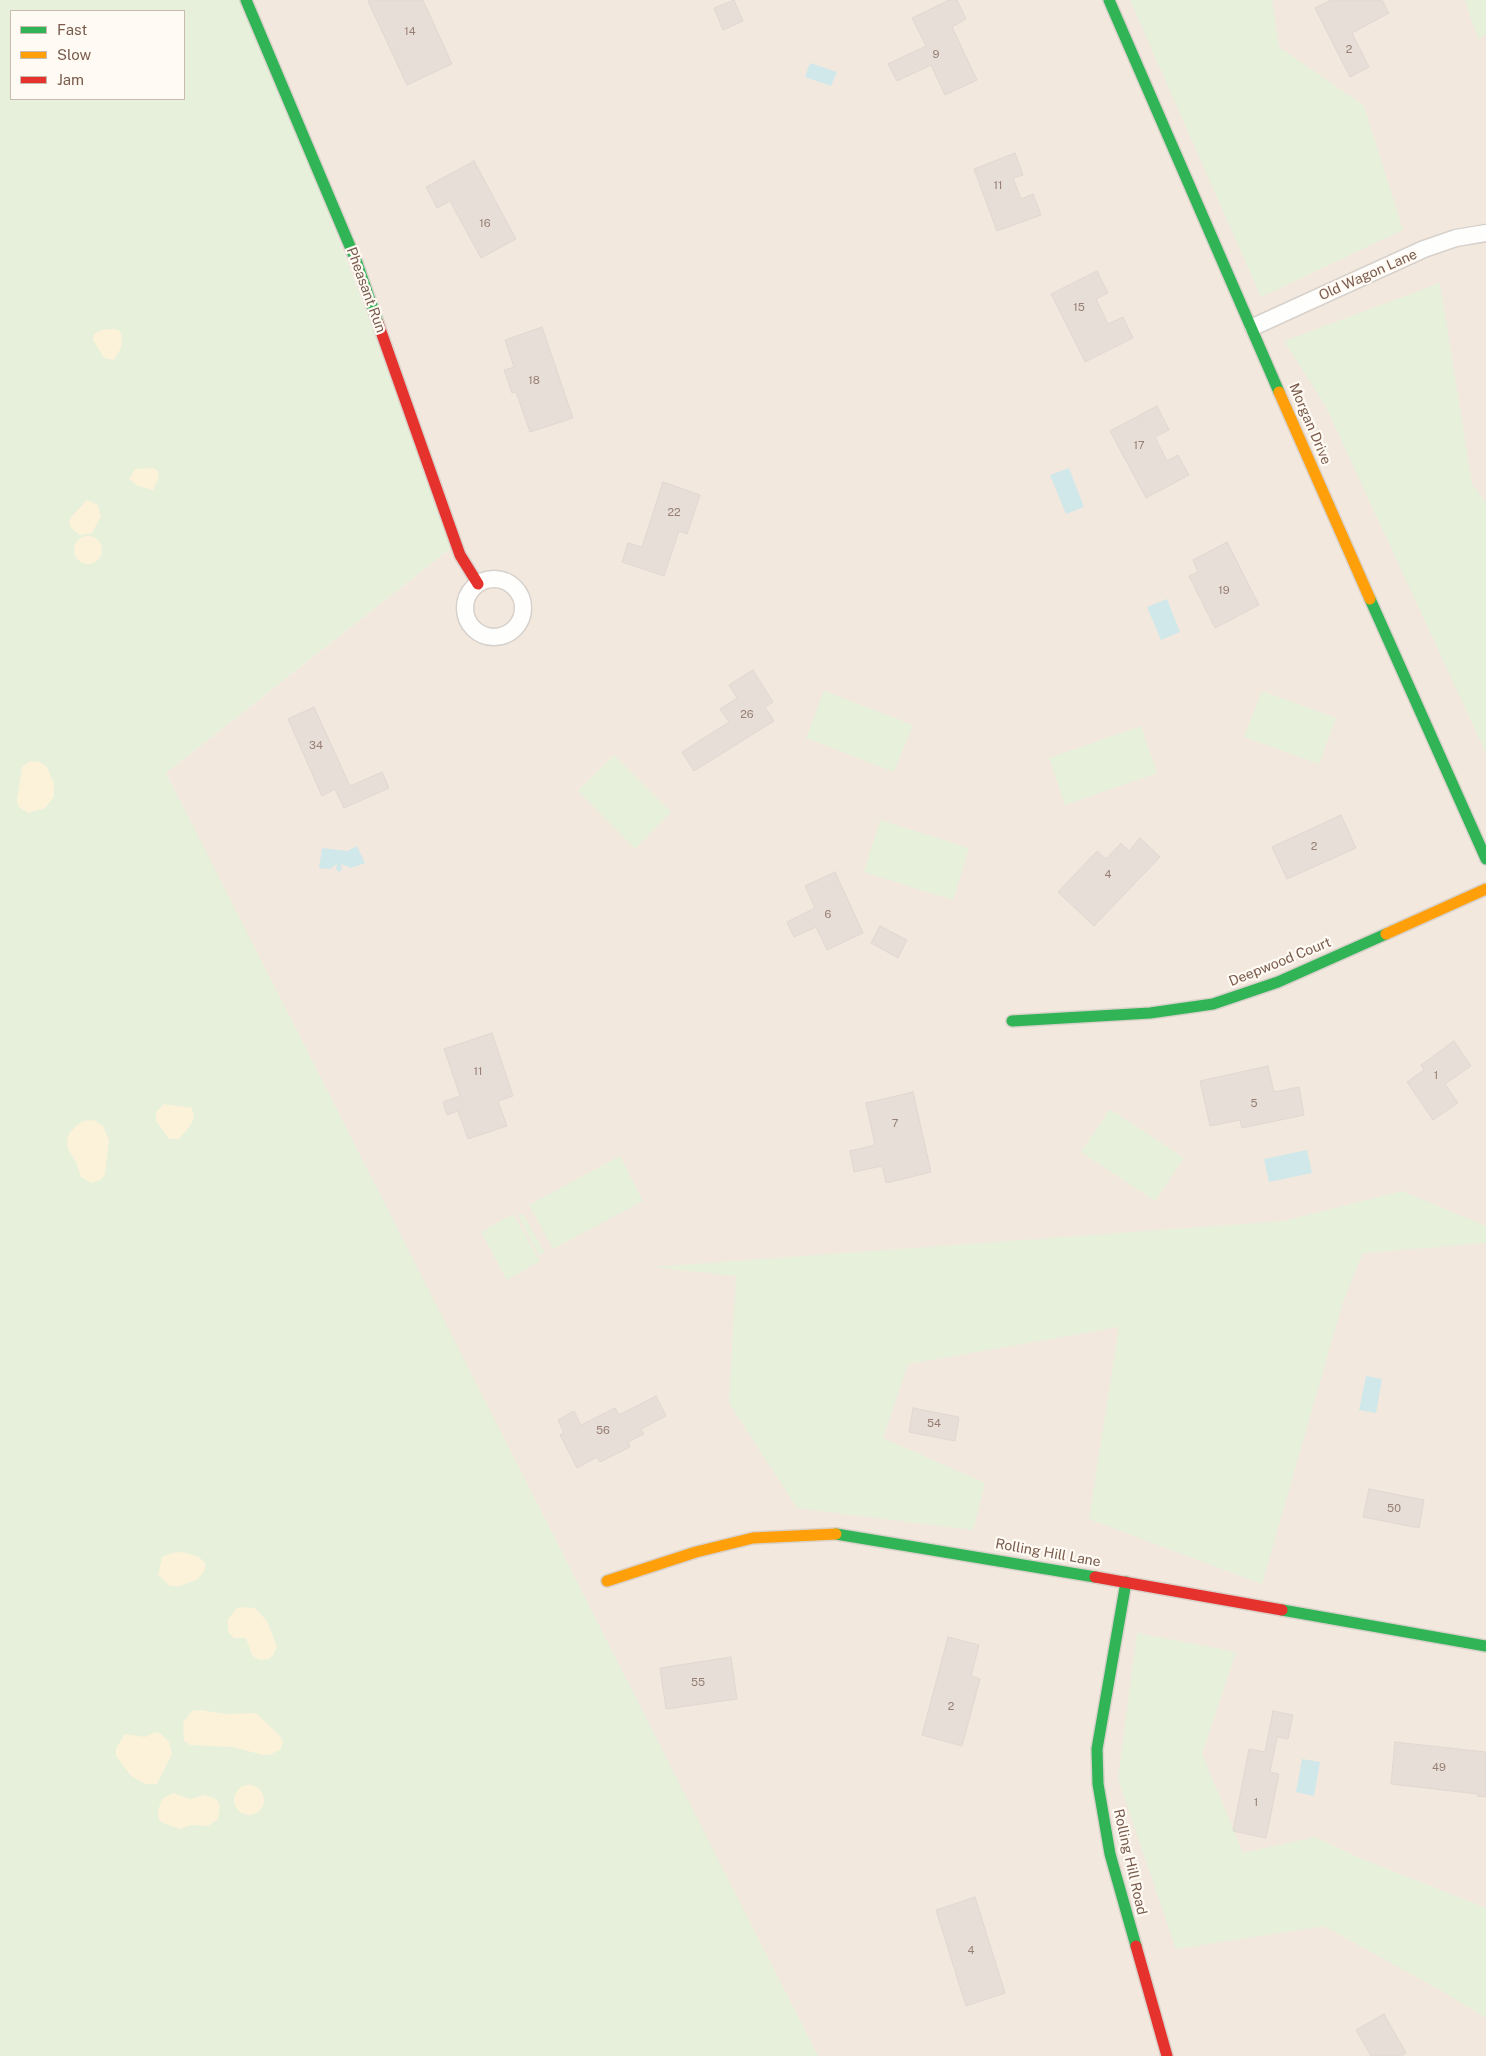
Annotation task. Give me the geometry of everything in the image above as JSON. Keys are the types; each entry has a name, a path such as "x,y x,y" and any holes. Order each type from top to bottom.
{"street":[{"name":"Pheasant Run","path":"246,0 357,263 460,555 478,584"},
{"name":"Morgan Drive","path":"1109,0 1253,327 1361,580 1486,859"},
{"name":"Old Wagon Lane","path":"1253,327 1424,249 1456,238 1486,233"},
{"name":"Deepwood Court","path":"1012,1021 1150,1012 1213,1004 1278,982 1486,889"},
{"name":"Rolling Hill Lane","path":"607,1581 696,1552 753,1538 832,1533 1126,1582 1486,1646"},
{"name":"Rolling Hill Road","path":"1126,1582 1097,1749 1098,1784 1110,1854 1167,2056"}],"shaded area":[{"path":"246,0 1486,0 1486,2056 803,2056 166,773 456,544"}],"green space":[{"path":"0,0 246,0 456,544 166,773 818,2056 0,2056"},
{"path":"1130,0 1272,0 1279,47 1364,106 1403,230 1261,297"},
{"path":"1465,0 1486,0 1486,34 1478,39"},
{"path":"1440,283 1472,484 1486,502 1486,753 1325,405 1284,341"},
{"path":"824,691 913,725 894,772 806,738"},
{"path":"1262,691 1336,718 1319,764 1244,737"},
{"path":"1141,726 1157,773 1065,805 1049,758"},
{"path":"614,755 671,812 635,849 578,791"},
{"path":"880,820 969,848 953,900 864,872"},
{"path":"1110,1109 1184,1158 1155,1201 1081,1152"},
{"path":"620,1156 643,1201 553,1249 529,1205"},
{"path":"1402,1191 1486,1226 1486,1243 1363,1253 1343,1302 1262,1584 1089,1519 1119,1327 908,1364 883,1438 985,1483 973,1530 797,1508 729,1403 736,1276 653,1267 1284,1221"},
{"path":"513,1214 540,1261 507,1280 481,1232"},
{"path":"523,1214 545,1253 539,1255 518,1216"},
{"path":"1137,1633 1236,1652 1202,1754 1243,1853 1315,1837 1355,1856 1486,1908 1486,2018 1440,1990 1324,1926 1176,1949 1118,1779"}],"sand":[{"path":"101,330 119,330 122,336 121,348 114,360 104,358 93,340 94,334"},
{"path":"154,468 158,471 159,477 153,490 138,486 129,479 135,469"},
{"path":"87,500 98,505 101,516 92,533 80,535 71,528 69,522"},
{"path":"88,536 98,540 102,550 98,560 88,564 78,560 74,550 78,540"},
{"path":"30,761 39,762 46,766 54,783 54,797 45,808 28,813 18,806 17,800 22,767"},
{"path":"164,1104 192,1108 194,1118 179,1139 169,1139 156,1121 156,1112"},
{"path":"94,1120 103,1126 109,1140 105,1175 100,1180 91,1183 81,1177 76,1162 68,1149 67,1140 70,1132 77,1125 83,1121"},
{"path":"183,1552 199,1557 205,1563 205,1570 198,1579 180,1586 170,1586 158,1575 162,1557 172,1553"},
{"path":"237,1608 255,1608 267,1621 277,1647 269,1659 260,1660 256,1658 252,1655 246,1638 234,1638 228,1632 228,1619"},
{"path":"200,1710 226,1714 256,1713 280,1736 283,1742 280,1750 269,1755 263,1755 233,1747 190,1745 184,1741 183,1723 192,1711"},
{"path":"155,1732 160,1733 169,1742 172,1754 157,1784 145,1784 131,1776 116,1756 116,1748 125,1734 145,1737"},
{"path":"249,1785 255,1786 263,1794 263,1806 255,1814 249,1815 243,1814 235,1806 234,1800 235,1794 243,1786"},
{"path":"173,1793 190,1799 204,1795 214,1798 218,1801 220,1807 218,1819 208,1826 191,1825 180,1829 163,1823 159,1820 158,1810 162,1799"}],"water":[{"path":"810,63 837,72 831,86 805,77"},
{"path":"1069,468 1084,507 1066,514 1050,475"},
{"path":"1167,599 1180,632 1161,640 1147,607"},
{"path":"357,846 365,863 351,868 341,864 342,870 339,872 336,869 337,864 330,869 319,868 322,848 347,851"},
{"path":"1307,1150 1312,1173 1269,1182 1264,1159"},
{"path":"1366,1376 1382,1379 1376,1413 1359,1410"},
{"path":"1302,1759 1320,1762 1314,1796 1296,1792"}],"building":[{"path":"423,0 452,64 407,85 368,1"},
{"path":"734,0 743,21 723,30 714,8"},
{"path":"949,0 957,0 966,19 952,27 977,80 945,95 931,65 897,81 888,64 926,46 912,18"},
{"path":"1331,0 1382,0 1389,13 1352,33 1369,67 1350,77 1315,8"},
{"path":"1015,153 1023,175 1013,178 1021,199 1033,194 1041,215 997,231 974,169"},
{"path":"474,161 516,239 481,258 450,201 437,208 426,187"},
{"path":"1097,271 1108,293 1096,299 1108,324 1123,317 1133,338 1085,362 1051,294"},
{"path":"542,327 573,418 530,432 516,392 512,393 504,370 514,367 505,340"},
{"path":"1157,406 1169,430 1155,437 1167,461 1178,455 1189,475 1146,498 1110,431"},
{"path":"663,482 700,495 687,534 679,531 664,576 622,562 628,543 642,547"},
{"path":"1227,542 1259,605 1215,628 1189,576 1198,572 1193,560"},
{"path":"753,670 773,702 765,707 774,721 694,771 682,752 729,722 720,709 737,698 729,685"},
{"path":"314,707 350,786 382,772 389,788 344,808 335,789 322,796 288,719"},
{"path":"1341,815 1356,848 1287,879 1272,847"},
{"path":"1140,838 1160,857 1094,926 1058,892 1097,851 1106,859 1121,843 1129,851"},
{"path":"835,872 863,933 827,950 816,927 794,937 787,922 815,908 805,886"},
{"path":"880,926 907,940 898,958 871,943"},
{"path":"492,1033 513,1096 498,1101 507,1126 468,1139 458,1111 447,1115 443,1102 460,1096 444,1049"},
{"path":"1454,1041 1471,1066 1445,1084 1458,1103 1433,1120 1407,1082 1424,1070 1421,1065"},
{"path":"1268,1066 1274,1092 1299,1087 1304,1115 1242,1128 1240,1120 1210,1126 1200,1081"},
{"path":"913,1092 931,1172 886,1183 882,1166 854,1172 850,1151 875,1145 866,1103"},
{"path":"656,1396 666,1416 641,1429 644,1434 628,1442 630,1447 600,1462 597,1457 577,1468 560,1435 564,1433 558,1420 574,1411 581,1425 615,1408 619,1415"},
{"path":"913,1408 959,1417 955,1441 909,1432"},
{"path":"1369,1489 1424,1500 1419,1528 1363,1517"},
{"path":"948,1637 979,1645 971,1676 980,1679 962,1746 922,1735"},
{"path":"731,1657 737,1699 666,1709 660,1668"},
{"path":"1273,1711 1293,1715 1288,1739 1277,1737 1270,1772 1279,1774 1266,1838 1233,1831 1249,1749 1265,1752"},
{"path":"1395,1742 1486,1752 1486,1797 1477,1796 1478,1794 1391,1784"},
{"path":"975,1897 1005,1993 966,2006 936,1910"},
{"path":"1384,2014 1406,2053 1401,2056 1371,2056 1356,2030"}],"traffic: fast":[{"path":"246,0 357,263 378,323"},
{"path":"1109,0 1279,392"},
{"path":"1370,599 1486,859"},
{"path":"1012,1021 1150,1013 1213,1004 1278,982 1386,934"},
{"path":"836,1534 1095,1577"},
{"path":"1126,1582 1097,1749 1098,1784 1110,1854 1136,1946"},
{"path":"1282,1610 1486,1646"}],"traffic: slow":[{"path":"1279,392 1370,599"},
{"path":"1386,934 1486,889"},
{"path":"607,1581 696,1552 753,1538 836,1534"}],"traffic: jam":[{"path":"378,323 460,555 478,584"},
{"path":"1095,1577 1282,1610"},
{"path":"1136,1946 1167,2056"}]}
